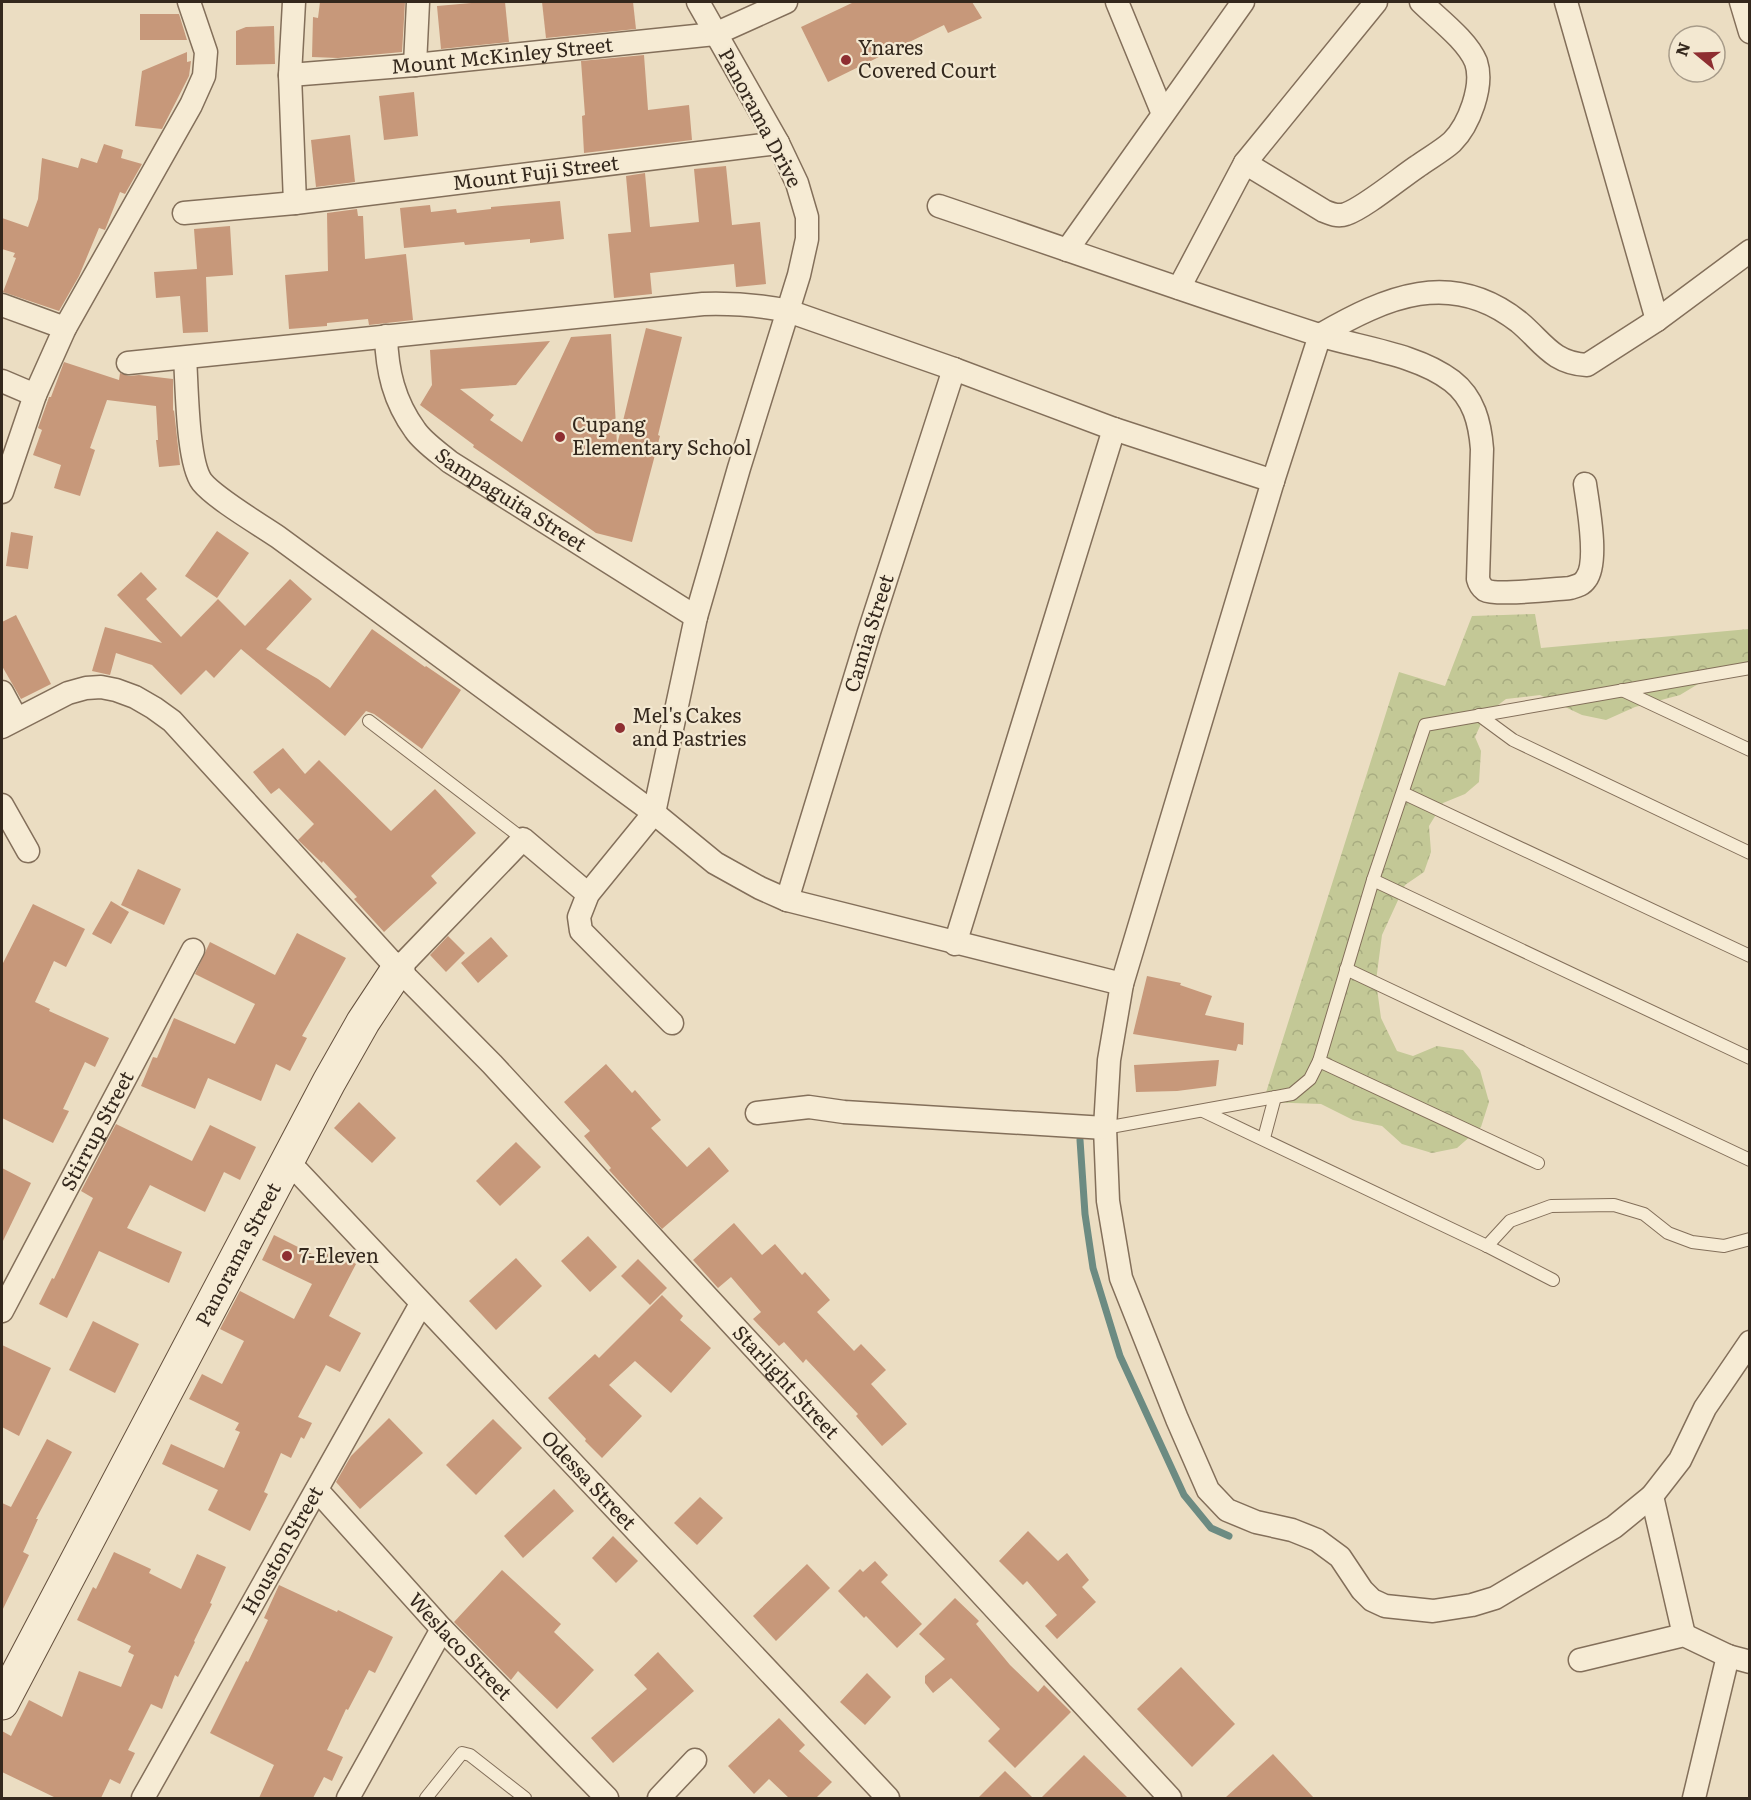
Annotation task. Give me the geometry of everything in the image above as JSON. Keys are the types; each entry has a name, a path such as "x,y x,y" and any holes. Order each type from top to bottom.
{"street":[{"path":"2,492 35,395 65,328 191,105 204,76 207,52 189,2"},
{"path":"294,2 290,75 295,203"},
{"path":"415,65 418,2"},
{"name":"Panorama Drive","path":"654,813 696,617 799,275 807,238 807,217 802,195 778,143 698,2"},
{"name":"Mount McKinley Street","path":"290,75 415,65 715,34 786,2"},
{"path":"1117,2 1162,114"},
{"path":"1067,250 1243,2"},
{"path":"1179,288 1245,163 1376,2"},
{"path":"1245,163 1324,211 1332,215 1341,215 1360,206 1452,141 1467,119 1476,97 1479,80 1476,63 1469,48 1420,2"},
{"path":"1566,2 1657,321"},
{"path":"1741,2 1749,32"},
{"name":"Mount Fuji Street","path":"184,213 295,203 778,143"},
{"path":"939,206 1320,335 1416,362 1452,381 1466,396 1476,412 1481,430 1478,579 1485,590 1508,592 1570,588 1580,585 1587,578 1591,567 1586,484"},
{"path":"1749,251 1657,321 1587,364 1575,364 1560,359 1547,351 1519,323 1491,304 1464,293 1416,295 1388,301 1359,312 1320,335 1273,481 1122,984 1109,1060 1105,1128 1108,1201 1121,1278 1176,1419 1208,1490 1227,1510 1256,1522 1292,1530 1317,1540 1340,1557 1362,1590 1372,1600 1385,1606 1433,1611 1472,1605 1495,1598 1614,1527 1652,1496 1680,1460 1706,1408 1749,1342"},
{"path":"128,363 703,304 760,305 788,311 954,369 1114,429 1273,481"},
{"path":"2,305 65,328"},
{"name":"Sampaguita Street","path":"386,336 387,366 395,393 415,430 427,442 450,462 478,481 696,617"},
{"path":"185,358 191,436 195,464 201,481 214,493 278,537 654,813 715,863 787,900 955,944 1122,984"},
{"name":"Camia Street","path":"787,900 868,632 954,369"},
{"path":"2,381 35,395"},
{"path":"955,944 1114,429"},
{"name":"Starlight Street","path":"9,723 68,693 93,687 116,690 135,697 172,722 398,969 492,1064 1170,1798"},
{"path":"2,692 9,723"},
{"path":"2,805 28,851"},
{"path":"654,813 588,894 579,917 581,931 672,1023"},
{"path":"523,839 588,894"},
{"name":"Panorama Street","path":"2,1703 287,1160 363,1022 398,969 523,839"},
{"name":"Stirrup Street","path":"2,1311 193,950"},
{"path":"757,1113 809,1107 844,1112 1105,1128"},
{"name":"Odessa Street","path":"287,1160 888,1798"},
{"name":"Houston Street","path":"143,1798 421,1304"},
{"name":"Weslaco Street","path":"316,1490 442,1629 607,1798"},
{"path":"1652,1496 1684,1635"},
{"path":"348,1798 442,1629"},
{"path":"1580,1660 1684,1635 1739,1659 1694,1798"},
{"path":"659,1798 695,1760"}],"lane":[{"path":"1105,1128 1275,1098 1292,1094 1310,1080 1319,1061 1373,880 1425,724 1749,668"},
{"path":"1622,690 1749,750"},
{"path":"1479,715 1513,740 1749,853"},
{"path":"369,720 523,839"},
{"path":"1403,793 1749,956"},
{"path":"1373,880 1749,1058"},
{"path":"1346,969 1749,1160"},
{"path":"1319,1061 1538,1163"},
{"path":"1264,1138 1275,1098"},
{"path":"1203,1111 1264,1138 1553,1280"},
{"path":"1487,1246 1510,1221 1551,1206 1614,1205 1644,1214 1668,1233 1692,1242 1724,1246 1749,1239"},
{"path":"426,1798 462,1753 470,1755 525,1798"}],"green space":[{"path":"1535,614 1541,648 1749,629 1750,675 1727,677 1713,675 1680,695 1635,707 1606,720 1582,715 1540,695 1506,699 1485,715 1475,737 1481,751 1479,782 1465,794 1443,803 1429,826 1431,852 1424,872 1405,885 1382,935 1376,981 1381,1018 1397,1051 1413,1056 1437,1046 1463,1050 1480,1070 1489,1102 1481,1127 1457,1148 1432,1153 1402,1144 1382,1126 1353,1120 1321,1104 1263,1102 1399,672 1445,686 1472,616"}],"building":[{"path":"320,2 405,2 402,52 338,58 312,57 313,17 318,18"},
{"path":"505,2 509,42 441,49 437,6"},
{"path":"542,2 633,2 636,29 546,38"},
{"name":"Ynares Covered Court","path":"854,2 972,2 982,18 948,33 944,25 828,82 801,27"},
{"path":"140,14 179,14 187,40 140,40"},
{"path":"274,26 275,64 236,65 236,31 246,27"},
{"path":"187,52 187,62 191,61 189,76 162,129 135,126 142,71"},
{"path":"644,55 648,110 689,105 692,140 584,153 582,116 585,115 581,61"},
{"path":"414,92 418,136 384,140 379,96"},
{"path":"350,135 355,182 316,187 311,140"},
{"path":"104,144 123,150 121,158 142,164 125,194 120,192 105,230 99,228 79,276 59,311 3,292 16,258 13,257 15,253 2,249 2,218 28,227 38,199 42,158 78,168 81,158 97,163"},
{"path":"726,166 732,225 760,222 766,284 736,287 734,264 650,273 652,294 614,298 608,234 631,232 626,176 645,173 650,227 699,222 694,169"},
{"path":"560,201 564,239 530,243 530,239 465,245 464,242 404,248 400,208 430,205 431,212 456,209 457,213 491,209 491,207"},
{"path":"357,209 358,216 363,216 365,259 406,254 413,320 369,325 368,319 289,329 285,275 328,271 327,213"},
{"path":"230,226 233,275 206,277 208,332 183,333 180,296 156,298 154,272 197,269 194,229"},
{"name":"Cupang Elementary School","path":"646,328 682,337 658,435 660,436 632,542 596,533 473,447 474,445 420,405 432,385 430,350 550,341 516,385 460,389 494,415 490,420 522,442 571,337 611,334 617,445"},
{"path":"64,362 119,380 120,373 129,376 173,379 173,411 180,465 159,467 156,406 107,400 90,448 95,450 80,496 54,488 61,465 33,455 42,430 38,428"},
{"path":"217,531 249,553 217,598 185,576"},
{"path":"11,532 33,536 28,569 6,566"},
{"path":"141,572 157,589 146,599 181,637 218,599 245,626 290,579 312,599 266,649 330,688 372,629 461,690 422,749 374,714 366,711 345,736 241,649 214,678 206,670 181,695 152,665 116,653 110,675 92,671 105,627 162,643 117,595"},
{"path":"16,615 51,684 21,699 2,666 2,622"},
{"path":"283,748 305,774 319,760 391,831 435,789 476,833 431,876 437,883 384,932 354,899 357,897 323,861 322,863 298,840 314,824 279,788 271,794 253,772"},
{"path":"138,869 181,889 164,925 121,905"},
{"path":"111,901 129,912 111,944 92,934"},
{"path":"33,904 85,929 66,967 54,961 35,1002 50,1009 49,1011 109,1038 95,1067 85,1062 63,1109 69,1111 53,1143 2,1118 2,965"},
{"path":"297,933 346,958 302,1036 307,1038 290,1071 276,1064 261,1101 208,1078 195,1109 141,1086 153,1057 157,1058 174,1018 235,1044 255,1004 195,974 210,942 275,975"},
{"path":"448,936 465,953 446,972 430,955"},
{"path":"491,937 508,956 478,983 461,963"},
{"path":"1147,976 1181,983 1180,985 1212,996 1205,1015 1244,1023 1243,1045 1238,1044 1236,1051 1133,1034"},
{"path":"1219,1060 1216,1086 1177,1091 1136,1092 1134,1065"},
{"path":"606,1064 632,1093 635,1090 661,1120 651,1128 687,1167 709,1147 729,1171 662,1229 609,1170 611,1168 584,1136 590,1131 564,1102"},
{"path":"359,1102 396,1138 372,1163 334,1128"},
{"path":"116,1124 192,1161 210,1125 256,1147 240,1180 224,1172 205,1212 150,1185 127,1228 182,1252 169,1283 99,1251 67,1318 39,1304 52,1278 54,1279 93,1198 81,1191"},
{"path":"516,1142 541,1167 500,1206 476,1181"},
{"path":"2,1168 31,1183 2,1243"},
{"path":"734,1223 762,1255 775,1244 802,1275 805,1272 830,1300 817,1312 854,1351 861,1344 886,1370 871,1384 907,1424 882,1446 856,1416 858,1414 806,1359 803,1363 784,1342 779,1346 753,1319 761,1312 731,1277 718,1288 693,1260"},
{"path":"274,1235 324,1260 330,1250 356,1264 329,1316 361,1333 340,1372 326,1365 298,1417 312,1423 304,1439 301,1437 291,1458 281,1453 264,1492 268,1494 250,1531 208,1510 218,1490 162,1464 171,1444 224,1468 240,1432 235,1430 239,1423 189,1399 202,1374 222,1384 244,1341 220,1329 240,1291 294,1319 312,1284 262,1260"},
{"path":"588,1236 617,1267 590,1292 561,1261"},
{"path":"516,1258 542,1286 496,1330 469,1301"},
{"path":"638,1259 667,1288 650,1305 621,1276"},
{"path":"662,1295 683,1316 680,1320 711,1348 671,1393 635,1361 609,1385 642,1416 602,1458 548,1398 595,1354 599,1358"},
{"path":"93,1321 139,1344 115,1393 69,1370"},
{"path":"2,1345 51,1368 19,1436 2,1427"},
{"path":"389,1418 423,1453 360,1509 336,1482 351,1456"},
{"path":"493,1419 522,1448 476,1495 446,1465"},
{"path":"47,1439 72,1452 36,1519 38,1519 23,1552 29,1555 2,1611 2,1503 11,1507"},
{"path":"554,1489 574,1511 523,1558 504,1536"},
{"path":"700,1497 723,1518 697,1545 674,1523"},
{"path":"1028,1531 1058,1561 1067,1553 1089,1580 1082,1587 1096,1602 1057,1639 1045,1626 1057,1615 1027,1581 1023,1585 999,1561"},
{"path":"613,1536 638,1561 616,1583 592,1558"},
{"path":"114,1552 151,1569 149,1573 181,1589 197,1554 226,1567 195,1642 178,1677 175,1675 162,1709 151,1704 128,1750 135,1753 120,1784 110,1779 101,1798 56,1798 2,1772 2,1731 11,1736 29,1700 62,1717 79,1671 121,1687 134,1655 128,1652 131,1646 77,1620 93,1587 96,1589"},
{"path":"875,1561 888,1575 881,1582 922,1624 897,1648 838,1591 860,1569 863,1572"},
{"path":"807,1564 830,1588 776,1641 753,1616"},
{"path":"502,1570 561,1624 554,1632 594,1670 557,1709 518,1671 511,1680 454,1622"},
{"path":"279,1585 393,1637 375,1673 369,1670 348,1710 346,1709 327,1750 343,1757 332,1781 324,1777 313,1798 259,1798 274,1765 210,1733 268,1620 264,1618"},
{"path":"955,1598 979,1621 976,1624 1010,1665 1038,1692 1044,1685 1071,1712 1015,1768 988,1741 1000,1729 951,1678 933,1693 925,1683 925,1676 945,1659 919,1634"},
{"path":"658,1652 694,1691 613,1763 591,1738 647,1689 634,1675"},
{"path":"1181,1667 1235,1724 1192,1767 1137,1709"},
{"path":"867,1673 891,1697 865,1725 840,1702"},
{"path":"779,1718 805,1745 799,1751 832,1782 816,1798 789,1798 769,1779 754,1794 728,1766"},
{"path":"1273,1754 1314,1798 1225,1798"},
{"path":"1084,1755 1128,1798 1041,1798"},
{"path":"1005,1771 1033,1798 978,1798"}],"waterway":[{"path":"1080,1140 1085,1214 1093,1268 1120,1356 1184,1495 1211,1528 1229,1536"}],"place":[{"name":"Ynares Covered Court","path":"846,60"},
{"name":"Cupang Elementary School","path":"560,437"},
{"name":"Mel's Cakes and Pastries","path":"620,728"},
{"name":"7-Eleven","path":"287,1256"}]}
